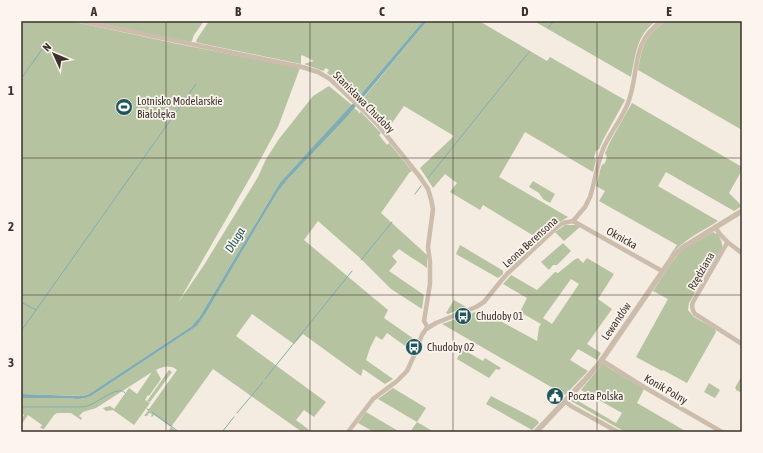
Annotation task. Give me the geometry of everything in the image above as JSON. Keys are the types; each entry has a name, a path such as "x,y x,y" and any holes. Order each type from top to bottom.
{"street":[{"name":"Stanisława Chudoby","path":"81,21 304,67 318,72 330,79 378,125 426,186 430,194 433,209 428,247 430,284 424,320 428,328"},
{"name":"Leona Berensona","path":"428,328 484,302 508,273 557,227 563,223 573,221 582,210 588,202 592,192 603,150 628,104 642,43 649,32 662,21"},
{"name":"Lewandów","path":"536,432 602,360 662,271 680,249 742,211"},
{"name":"Oknicka","path":"573,221 662,271"},
{"path":"715,227 727,243 742,253"},
{"name":"Rzędziana","path":"727,243 693,302 692,308 695,314 742,344"},
{"path":"348,432 373,399 397,381 407,371 422,335 428,328"},
{"name":"Konik Polny","path":"602,360 644,387 722,432"},
{"path":"565,401 571,406 618,432"}],"green space":[{"path":"21,21 70,21 300,68 278,127 178,303 204,265 258,177 266,159 279,139 313,96 329,86 352,105 279,184 196,323 89,394 83,396 21,394"},
{"path":"91,21 204,21 194,35 191,43"},
{"path":"209,21 423,21 357,99 338,80 327,73 329,70 326,68 323,71 304,64 314,61 302,55 301,64 196,42"},
{"path":"427,21 479,21 547,61 550,57 625,100 599,149 596,151 594,157 596,160 593,172 525,132 499,177 568,217 552,227 539,239 483,205 480,210 450,192 457,183 445,174 433,188 420,168 454,136 404,106 387,130 360,102"},
{"path":"534,21 656,21 644,33 641,39 636,53 631,77"},
{"path":"666,21 742,21 742,130 638,70 641,54 649,36"},
{"path":"632,103 742,167 742,170 729,193 742,206 734,211 666,172 658,186 718,221 685,242 668,258 677,245 599,201 605,191 596,186 601,167 605,163 607,157 605,153"},
{"path":"354,108 359,112 358,114 361,112 381,133 379,135 387,145 389,143 412,171 409,173 381,213 427,255 427,268 399,249 392,256 397,262 389,271 424,295 422,309 391,289 360,258 318,221 304,240 388,310 384,318 414,339 411,350 387,333 382,340 376,336 366,360 393,379 385,384 363,369 361,376 303,334 294,344 252,314 236,336 326,402 314,417 304,410 296,420 312,432 302,432 213,369 171,427 154,415 152,417 152,414 149,413 147,416 144,416 177,370 170,367 164,367 156,370 161,379 145,400 150,403 134,425 113,410 106,411 103,408 110,406 114,409 129,388 137,394 152,372 96,408 83,412 79,416 82,418 81,420 71,413 57,413 44,429 40,428 42,425 28,415 21,425 21,420 24,415 21,413 21,398 79,399 91,396 197,326 279,190"},
{"path":"533,181 555,194 550,203 543,199 539,193 529,187"},
{"path":"565,225 577,225 580,227 564,241 555,232"},
{"path":"713,232 716,234 717,233 722,242 722,248 689,303 688,310 694,317 715,329 716,332 687,383 636,357 668,299 653,291 681,251"},
{"path":"563,243 571,251 557,265 553,265 549,270 541,262"},
{"path":"460,245 502,270 503,274 498,278 456,254"},
{"path":"578,258 583,263 587,258 614,274 598,299 612,309 587,344 601,353 597,360 578,349 570,360 588,371 565,395 442,324 480,310 537,341 539,327 541,324 520,312 527,298 503,284 511,275 537,290 555,272 558,273","holes":["571,279 579,284 552,324 543,318"]},
{"path":"454,300 466,307 448,314 446,313"},
{"path":"462,349 483,361 485,358 501,368 499,370 496,369 489,378 457,359"},
{"path":"603,363 644,389 637,403 687,432 625,432 571,401 573,398 616,423 622,413 581,390"},
{"path":"169,370 172,372 150,402 147,401"},
{"path":"742,375 742,393 735,388"},
{"path":"709,383 720,390 715,398 704,392"},
{"path":"393,388 426,408 417,422 378,399"},
{"path":"491,396 537,420 539,423 532,430 486,404"},
{"path":"366,412 400,432 374,432 358,423"},
{"path":"417,422 434,432 410,432"},
{"path":"171,427 177,432 168,432"}],"water":[{"path":"423,21 427,21 346,118 279,190 197,326 91,396 79,399 21,398 21,394 83,396 89,394 192,326 199,318 279,184 357,99"}],"waterway":[{"path":"548,28 554,21"},
{"path":"21,79 43,48"},
{"path":"428,178 529,52"},
{"path":"36,310 196,84"},
{"path":"415,194 421,186"},
{"path":"361,260 392,222"},
{"path":"265,379 352,271"},
{"path":"21,302 36,310 21,331"},
{"path":"237,413 263,382"},
{"path":"21,407 83,407 93,404 115,392 123,391 125,393"},
{"path":"152,412 179,432"},
{"path":"222,432 234,417"}],"place":[{"name":"Lotnisko Modelarskie Białołęka","path":"124,107"},
{"name":"Chudoby 01","path":"463,316"},
{"name":"Chudoby 02","path":"414,347"},
{"name":"Poczta Polska","path":"555,396"}],"water label":[{"name":"Długa","path":"235,240"}]}
